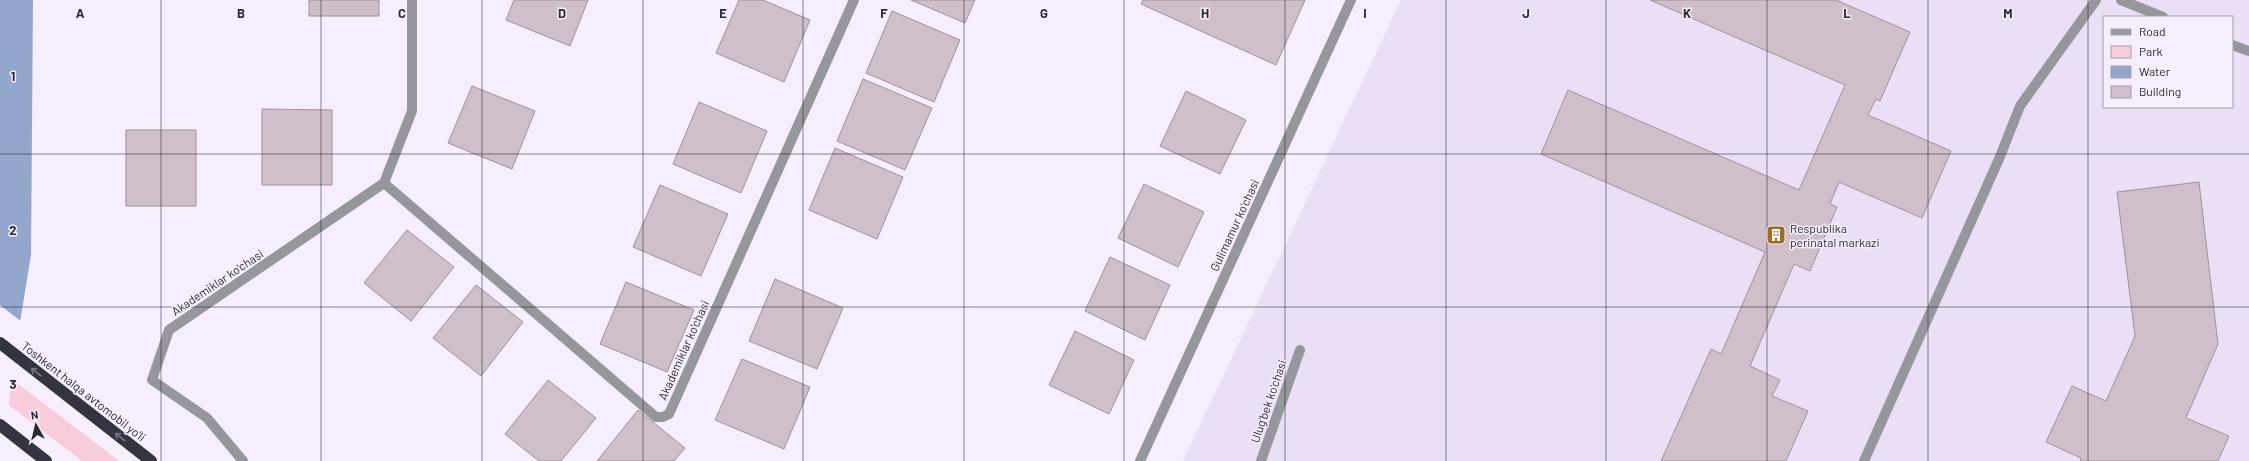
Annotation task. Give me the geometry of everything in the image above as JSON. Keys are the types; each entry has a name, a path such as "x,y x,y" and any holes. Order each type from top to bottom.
{"highway":[{"name":"Toshkent halqa avtomobil yo'li","path":"0,343 151,461"},
{"path":"0,425 46,461"}],"street":[{"path":"384,183 412,111 412,0"},
{"name":"Akademiklar ko'chasi","path":"244,461 207,418 152,380 169,330 384,183 656,417 664,417 669,414 854,0"},
{"name":"Gulimamur ko'chasi","path":"1140,461 1351,0"},
{"path":"1864,461 1999,158 2020,106 2096,0"},
{"path":"2121,0 2161,16"},
{"path":"2233,44 2249,51"},
{"name":"Ulug'bek ko'chasi","path":"1261,461 1300,350"}],"shaded area":[{"path":"1401,0 2249,0 2249,461 1183,461"}],"green space":[{"path":"0,370 119,461 82,461 0,398"}],"water":[{"path":"0,0 33,0 31,255 0,444"}],"pier":[{"path":"0,305 22,322 2,445 0,446"}],"building":[{"path":"309,0 379,0 379,16 309,16"},
{"path":"514,0 588,0 570,46 506,20"},
{"path":"739,0 763,0 810,20 784,82 716,53"},
{"path":"911,0 975,0 965,23"},
{"path":"1143,0 1305,0 1276,65 1141,4"},
{"name":"Respublika perinatal markazi","path":"1650,0 1836,0 1910,32 1880,101 1876,99 1868,115 1951,151 1922,218 1839,182 1830,204 1837,207 1810,271 1794,264 1750,366 1780,380 1772,396 1808,411 1786,461 1661,461 1711,349 1721,354 1765,252 1541,154 1568,90 1799,190 1845,85"},
{"path":"892,11 960,40 934,102 866,73"},
{"path":"863,79 932,108 905,170 837,141"},
{"path":"472,86 535,111 512,169 448,143"},
{"path":"1186,91 1246,120 1220,174 1160,146"},
{"path":"699,102 767,131 741,193 673,164"},
{"path":"262,109 332,110 332,185 262,185"},
{"path":"126,130 196,130 196,206 126,206"},
{"path":"835,148 903,177 877,239 809,210"},
{"path":"2199,182 2218,344 2186,418 2229,436 2218,461 2080,461 2081,458 2046,442 2072,386 2106,401 2135,336 2117,192"},
{"path":"1144,184 1204,212 1178,267 1118,238"},
{"path":"660,185 728,214 701,276 633,247"},
{"path":"407,230 454,267 411,321 364,283"},
{"path":"1110,257 1170,285 1145,340 1085,311"},
{"path":"775,279 843,308 817,369 749,341"},
{"path":"626,282 694,310 667,372 600,344"},
{"path":"476,285 523,322 481,376 433,338"},
{"path":"1075,331 1134,360 1109,414 1049,385"},
{"path":"742,359 810,387 784,449 715,420"},
{"path":"548,380 596,418 561,461 539,461 505,434"},
{"path":"638,410 685,448 674,461 597,461"}],"place":[{"name":"Respublika perinatal markazi","path":"1776,235"}]}
